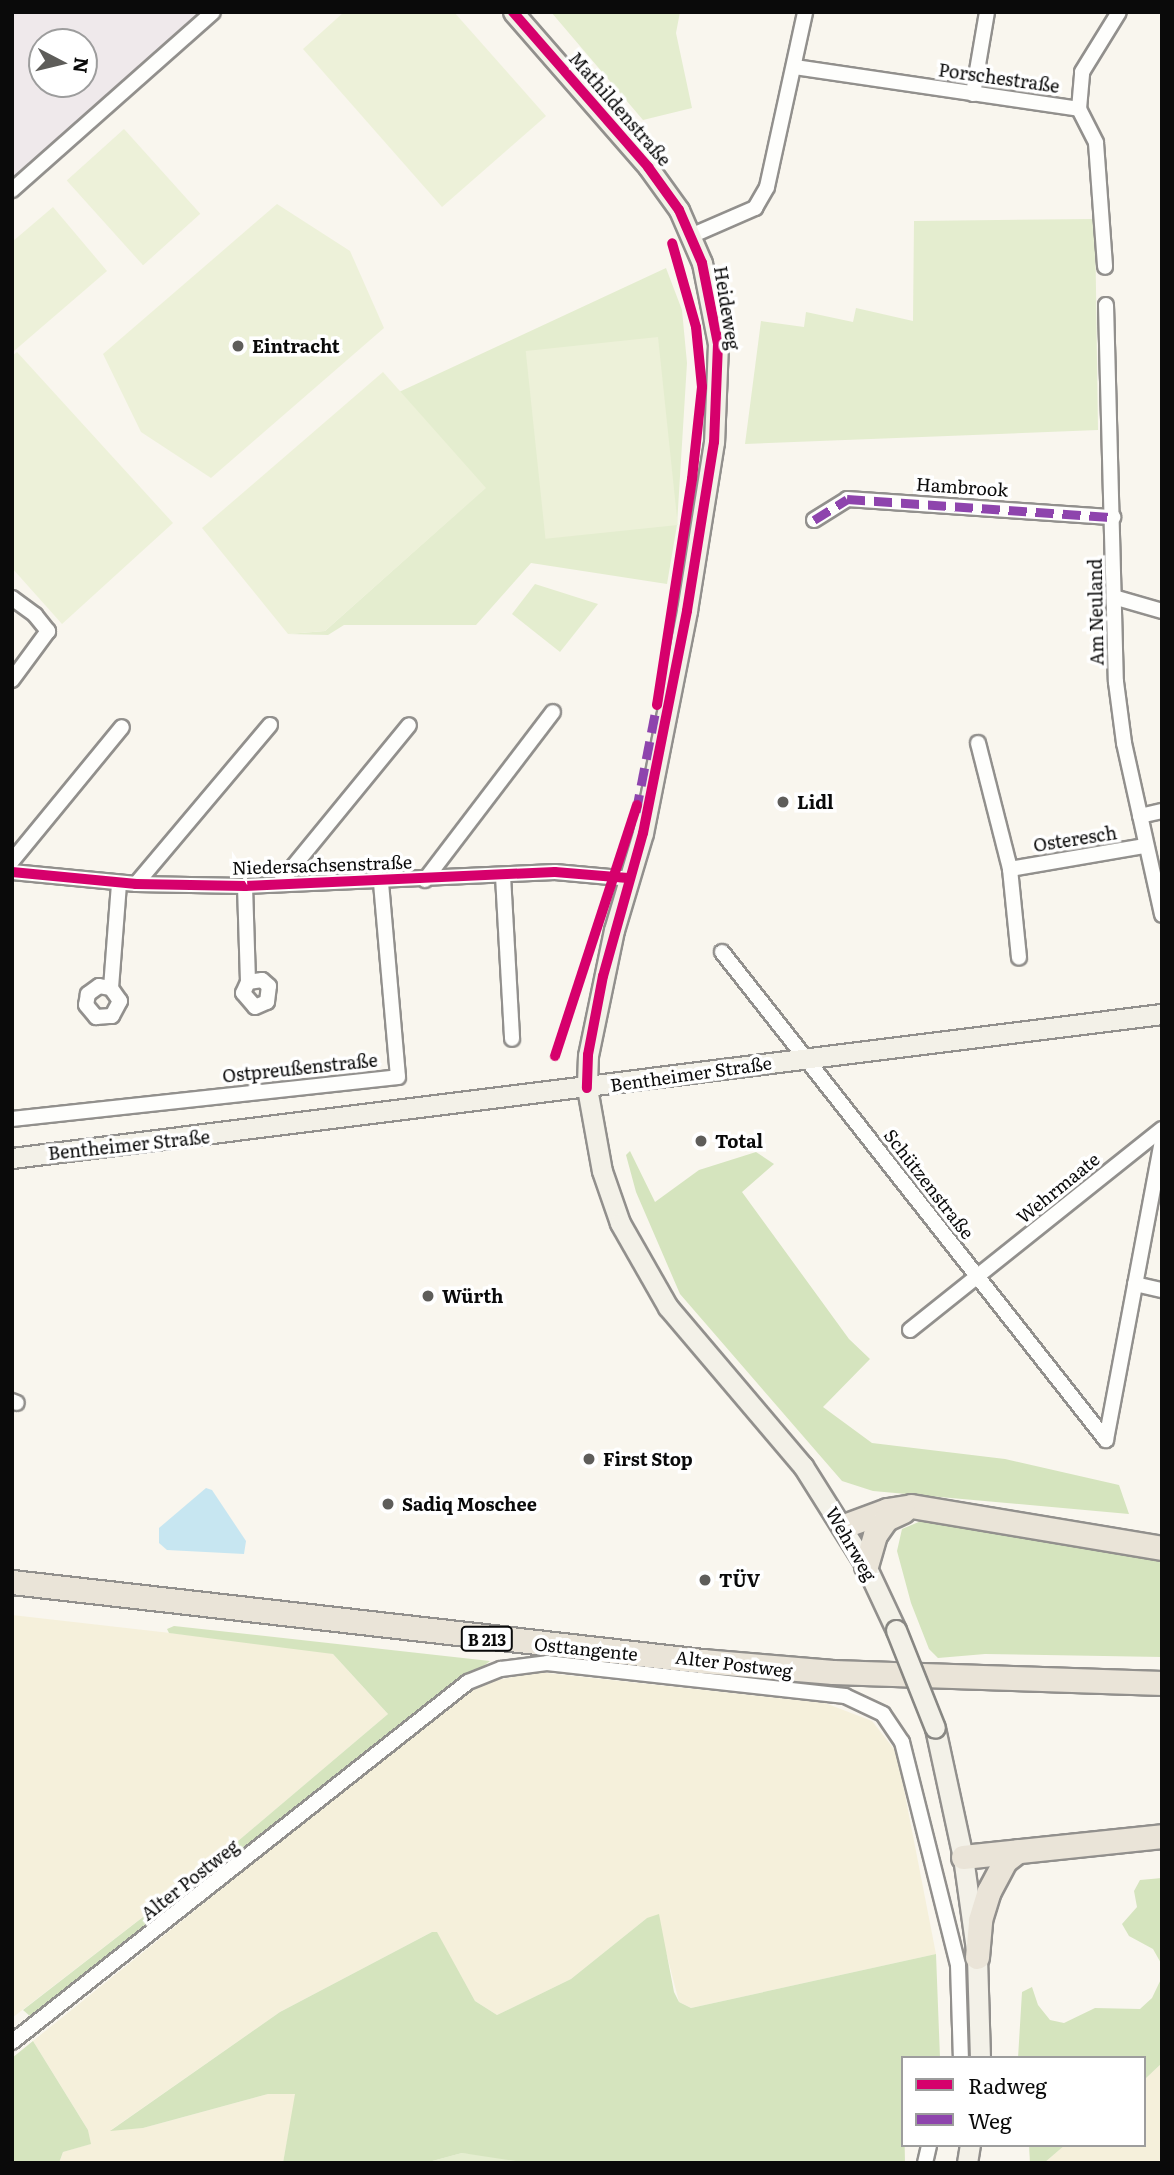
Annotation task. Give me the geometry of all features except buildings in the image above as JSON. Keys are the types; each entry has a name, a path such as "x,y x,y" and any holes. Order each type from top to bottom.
{"main road":[{"path":"844,1526 887,1510 911,1506 1162,1548"},
{"path":"866,1566 875,1535 887,1519 911,1506"},
{"name":"Osttangente","path":"12,1582 715,1662 846,1673 1158,1681"},
{"path":"963,1857 1162,1836"},
{"path":"978,1957 980,1920 989,1891 1000,1868 1018,1851"}],"street":[{"path":"12,190 213,12"},
{"name":"Mathildenstraße","path":"513,12 648,167 692,235"},
{"path":"692,235 755,208 774,164 806,12"},
{"path":"973,94 987,12"},
{"path":"1079,109 1082,72 1119,12"},
{"name":"Porschestraße","path":"795,67 1079,109 1096,143 1105,267"},
{"name":"Heideweg","path":"587,1088 603,976 632,879 687,611 715,429 718,344 692,235"},
{"name":"Am Neuland","path":"1106,305 1117,598 1116,682 1145,846 1162,915"},
{"name":"Hambrook","path":"814,520 846,499 1113,517"},
{"path":"12,598 35,615 48,632 12,680"},
{"path":"1117,598 1162,611"},
{"name":"Niedersachsenstraße","path":"425,880 554,712"},
{"path":"136,884 270,724"},
{"name":"Niedersachsenstraße","path":"279,884 409,725"},
{"path":"12,861 122,727"},
{"path":"978,743 1010,869 1019,958"},
{"path":"1140,816 1162,811"},
{"name":"Osteresch","path":"1010,869 1145,846"},
{"name":"Niedersachsenstraße","path":"12,872 119,883 245,886 381,883 582,873 632,879"},
{"path":"503,876 512,1039"},
{"path":"111,988 119,883"},
{"name":"Ostpreußenstraße","path":"12,1119 398,1077 381,883"},
{"path":"245,886 248,982"},
{"name":"Schützenstraße","path":"722,952 1106,1440 1135,1284"},
{"name":"Bentheimer Straße","path":"12,1158 1162,1014"},
{"name":"Wehrweg","path":"587,1088 602,1171 620,1223 643,1266 668,1307 803,1466 844,1526 896,1630 934,1728 963,1857 978,1957 980,2056"},
{"name":"Wehrmaate","path":"910,1330 1162,1129"},
{"path":"1162,1142 1135,1284 1162,1290"},
{"name":"Alter Postweg","path":"12,2042 468,1682 501,1669 547,1663 845,1696 883,1714 902,1742 958,1965 961,2056"}],"shaded area":[{"path":"12,12 201,12 12,191"},
{"path":"12,1615 319,1650 333,1654 388,1714 205,1869 12,2018"},
{"path":"537,1672 825,1703 872,1721 894,1749 901,1774 936,1954 691,2008 679,2002 666,1952 647,1918 571,1979 497,2015 475,2001 437,1933 432,1932 280,2012 111,2130 143,2128 268,2094 296,2094 283,2163 59,2163 63,2152 90,2144 88,2130 33,2041 457,1699 483,1683"},
{"path":"1162,2063 1162,2163 1044,2163 1063,2147 1146,2147 1146,2078"}],"green space":[{"path":"344,12 454,12 546,116 442,207 303,49"},
{"path":"551,12 680,12 676,33 692,108 643,120"},
{"path":"124,129 200,214 143,265 67,181"},
{"name":"Eintracht","path":"277,204 350,251 384,328 211,478 141,432 103,354"},
{"path":"53,207 107,271 14,351 12,242"},
{"path":"1095,219 1098,430 745,444 761,321 804,327 806,312 853,322 856,308 913,321 914,221"},
{"path":"666,268 682,310 687,363 677,525 667,584 531,563 476,625 344,625 328,635 288,634 325,631 485,488 399,392"},
{"path":"658,337 678,525 545,539 526,351"},
{"path":"17,352 173,523 62,624 12,568 12,356"},
{"path":"383,372 486,488 325,631 288,634 202,528"},
{"path":"535,584 598,604 560,652 512,614"},
{"path":"630,1151 655,1202 699,1170 756,1152 774,1164 742,1192 849,1339 870,1359 823,1407 872,1443 1005,1459 1119,1485 1129,1514 873,1491 842,1481 680,1294 636,1192 626,1155"},
{"path":"921,1521 1155,1558 1162,1563 1162,1657 985,1654 938,1658 929,1649 911,1603 897,1551 902,1529"},
{"path":"174,1626 490,1661 31,2017 23,2010 205,1869 388,1714 333,1654 169,1633 167,1629"},
{"path":"1162,1878 1162,1965 1153,1949 1129,1936 1122,1924 1137,1907 1134,1891 1140,1880"},
{"path":"659,1914 674,1992 679,2002 691,2008 936,1954 940,2056 901,2056 901,2147 905,2147 905,2163 529,2163 462,2153 425,2163 283,2163 295,2094 268,2094 143,2128 110,2131 280,2012 432,1932 437,1932 475,2001 497,2015 571,1979 647,1918"},
{"path":"1162,1977 1162,2063 1146,2078 1146,2056 1018,2056 1022,1992 1032,1987 1038,2005 1050,2020 1064,2023 1095,2008 1140,2009 1152,1998"},
{"path":"33,2041 88,2130 91,2144 63,2152 59,2163 12,2163 12,2058"},
{"path":"1029,2147 1063,2147 1044,2163 1030,2163"},
{"path":"462,2153 505,2157 529,2163 425,2163"}],"water":[{"path":"206,1488 212,1490 246,1541 244,1554 167,1550 159,1543 159,1528"}],"marked path":[{"path":"814,520 847,499 1113,517"},
{"path":"636,812 658,699"}],"cycle path":[{"path":"513,12 648,167 679,210 702,263 718,344 714,442 687,611 643,833 603,976 588,1055 587,1088"},
{"path":"657,705 692,479 702,387 696,327 672,243"},
{"path":"555,1056 637,805"},
{"path":"12,872 136,884 245,886 555,872 628,878"}],"place":[{"name":"Eintracht","path":"238,346"},
{"name":"Lidl","path":"783,802"},
{"name":"Total","path":"701,1141"},
{"name":"Würth","path":"428,1296"},
{"name":"First Stop","path":"589,1459"},
{"name":"Sadiq Moschee","path":"388,1504"},
{"name":"TÜV","path":"705,1580"}]}
